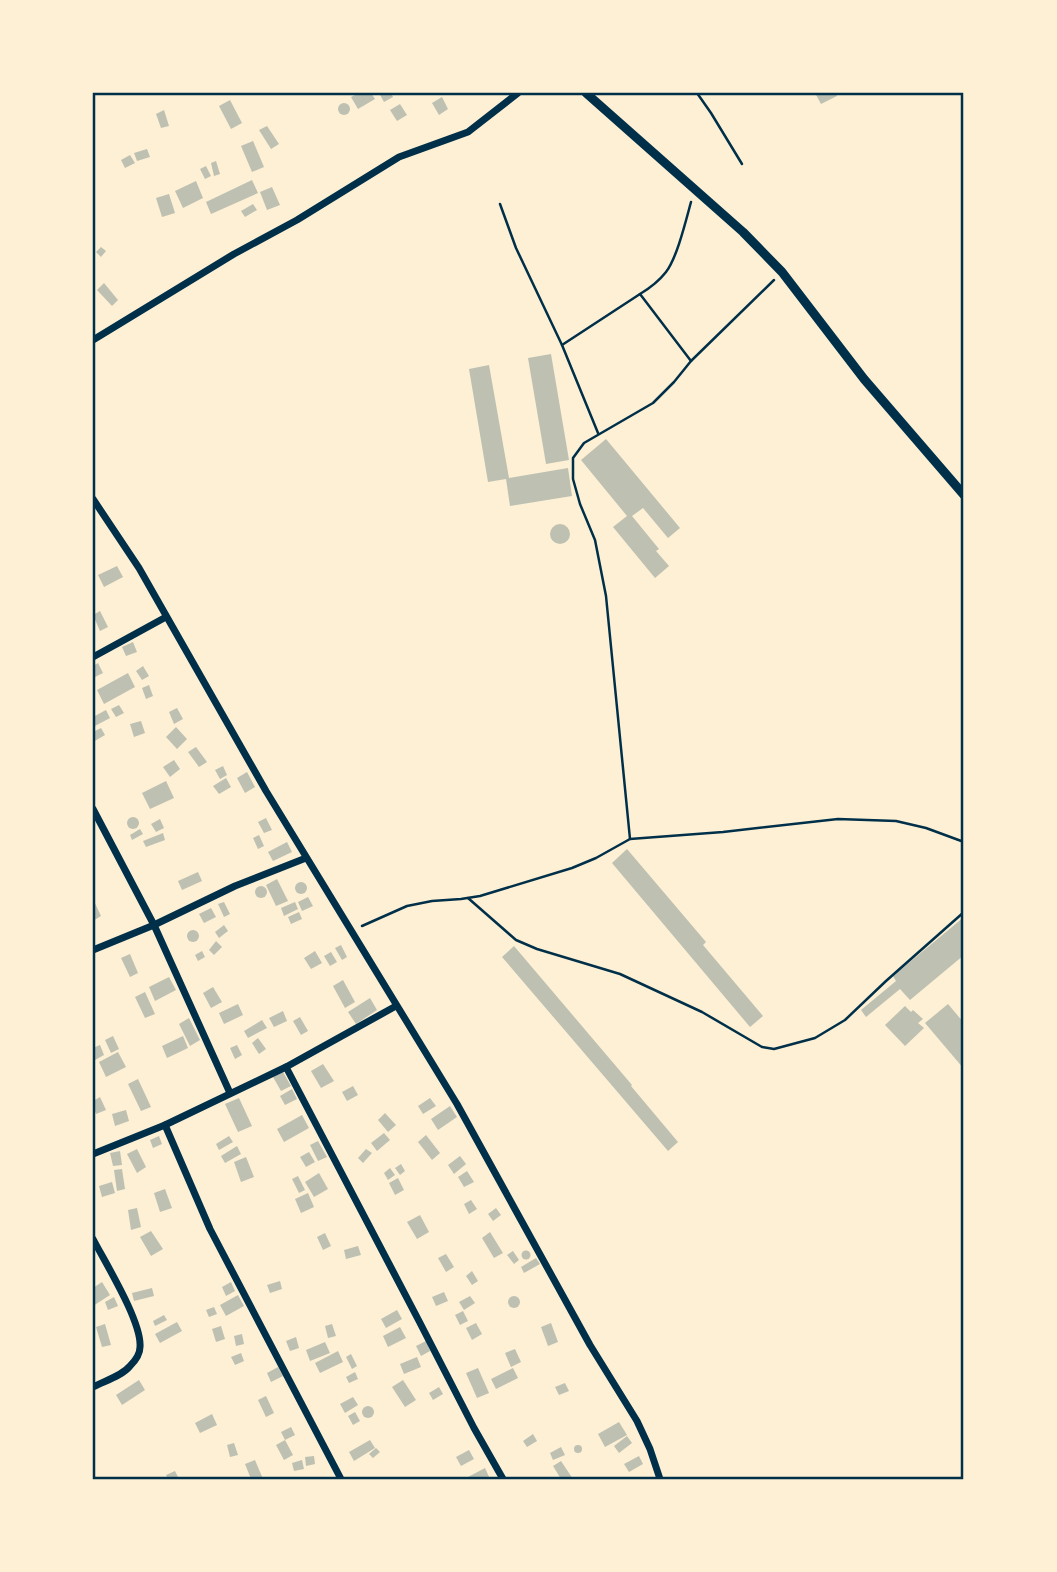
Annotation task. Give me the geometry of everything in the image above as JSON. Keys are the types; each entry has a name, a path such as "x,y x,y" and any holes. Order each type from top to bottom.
{"street":[{"path":"93,340 399,157 468,132 518,93"},
{"path":"586,93 695,188 782,272 864,379 964,495"},
{"path":"93,499 139,568 266,791 457,1104 590,1345 637,1421 650,1448 660,1479"},
{"path":"93,657 166,617"},
{"path":"93,809 154,925 230,1093"},
{"path":"93,950 154,925 235,886 306,858"},
{"path":"93,1154 165,1125 286,1067 396,1006"},
{"path":"286,1067 503,1479"},
{"path":"165,1125 210,1228 341,1479"},
{"path":"93,1239 131,1312 141,1349 128,1369 93,1387"}],"path":[{"path":"697,93 742,164"},
{"path":"562,345 653,286 668,270 695,188"},
{"path":"500,204 516,248 562,345 598,433"},
{"path":"630,839 606,596 595,540 573,479 573,458 584,443 598,433 653,403 691,361 782,272"},
{"path":"640,294 691,361"},
{"path":"352,931 407,906 480,896 572,868 630,839 838,819 896,821 926,828 964,842"},
{"path":"468,898 516,940 620,974 702,1012 762,1047 774,1049 815,1038 845,1020 964,912"}],"building":[{"path":"359,93 371,93 375,99 358,109 351,97"},
{"path":"379,93 391,93 393,97 384,102"},
{"path":"815,93 836,93 837,96 821,104"},
{"path":"442,97 448,109 439,115 432,103"},
{"path":"230,100 242,123 231,129 219,106"},
{"path":"339,104 349,104 349,114 339,114"},
{"path":"400,104 407,115 397,121 390,110"},
{"path":"164,110 169,126 161,128 156,114"},
{"path":"267,126 279,144 271,149 259,130"},
{"path":"253,141 264,167 252,172 241,146"},
{"path":"147,149 150,157 137,161 134,153"},
{"path":"130,155 135,163 125,168 121,160"},
{"path":"216,161 220,174 214,176 211,163"},
{"path":"206,166 211,176 205,179 200,169"},
{"path":"252,180 258,193 211,214 206,202"},
{"path":"196,181 203,198 183,208 175,191"},
{"path":"272,187 280,205 267,210 260,192"},
{"path":"169,194 175,213 162,217 156,198"},
{"path":"253,204 257,210 245,217 241,211"},
{"path":"101,247 106,251 101,257 96,252"},
{"path":"104,283 118,300 112,306 97,290"},
{"path":"551,354 569,460 546,464 528,358"},
{"path":"489,365 509,478 568,468 572,496 510,506 506,479 488,482 469,369"},
{"path":"606,439 680,528 668,538 643,508 632,516 669,566 655,578 613,527 627,516 581,460"},
{"path":"560,524 567,527 570,534 567,541 560,544 553,541 550,534 553,527"},
{"path":"117,566 123,577 104,587 98,575"},
{"path":"100,611 108,627 100,631 93,615"},
{"path":"133,642 137,652 126,656 122,647"},
{"path":"98,663 103,673 95,677 93,666"},
{"path":"143,666 149,676 142,680 136,671"},
{"path":"128,673 135,687 104,704 97,690"},
{"path":"149,685 153,696 146,699 142,688"},
{"path":"119,705 124,713 116,717 111,709"},
{"path":"177,708 183,719 174,724 169,712"},
{"path":"106,710 110,718 93,727 93,717"},
{"path":"141,721 145,733 134,737 130,724"},
{"path":"176,727 187,739 177,749 166,737"},
{"path":"101,728 105,735 93,742 93,732"},
{"path":"196,747 207,762 199,767 188,752"},
{"path":"174,760 180,769 170,777 163,767"},
{"path":"223,766 227,775 220,779 215,770"},
{"path":"247,772 255,787 245,793 237,778"},
{"path":"226,778 231,787 219,794 213,786"},
{"path":"166,781 174,798 150,809 142,793"},
{"path":"128,818 138,818 138,828 128,828"},
{"path":"266,818 272,830 264,833 258,822"},
{"path":"160,819 164,828 156,832 151,824"},
{"path":"140,829 143,834 132,840 130,835"},
{"path":"163,833 165,840 146,847 143,841"},
{"path":"259,835 264,846 258,849 253,838"},
{"path":"287,842 292,852 273,861 268,852"},
{"path":"627,849 706,942 703,945 763,1016 750,1027 612,863"},
{"path":"198,872 202,881 182,890 178,881"},
{"path":"277,879 288,901 276,906 266,885"},
{"path":"296,883 306,883 306,893 296,893"},
{"path":"256,887 266,887 266,897 256,897"},
{"path":"308,897 313,906 302,911 298,902"},
{"path":"93,899 101,916 93,921"},
{"path":"224,902 230,914 224,917 218,904"},
{"path":"295,902 298,909 284,916 281,908"},
{"path":"211,908 216,917 204,923 199,914"},
{"path":"299,912 302,919 291,924 288,917"},
{"path":"964,917 964,955 910,1000 900,989 866,1017 861,1010 896,981 893,976"},
{"path":"224,925 228,931 219,938 215,932"},
{"path":"188,931 198,931 198,941 188,941"},
{"path":"216,941 222,947 214,955 209,950"},
{"path":"341,945 347,957 342,960 335,948"},
{"path":"514,946 678,1142 668,1151 502,957"},
{"path":"202,951 205,957 198,961 195,955"},
{"path":"315,951 322,963 311,969 304,958"},
{"path":"331,952 337,962 330,966 324,956"},
{"path":"130,954 138,973 130,977 121,958"},
{"path":"169,977 176,990 155,1001 149,987"},
{"path":"343,980 355,1002 345,1008 333,986"},
{"path":"213,987 222,1002 211,1008 203,993"},
{"path":"145,992 155,1014 145,1018 135,997"},
{"path":"370,998 377,1010 356,1024 348,1012"},
{"path":"238,1004 243,1015 224,1024 219,1013"},
{"path":"948,1004 964,1023 964,1069 925,1023"},
{"path":"905,1006 923,1019 918,1023 924,1028 905,1046 885,1025"},
{"path":"283,1011 287,1021 274,1027 269,1018"},
{"path":"300,1017 308,1031 301,1035 293,1021"},
{"path":"189,1018 200,1040 190,1046 179,1024"},
{"path":"262,1020 267,1028 248,1038 244,1031"},
{"path":"113,1036 119,1049 111,1053 105,1040"},
{"path":"183,1036 188,1048 167,1058 162,1046"},
{"path":"258,1038 266,1049 259,1054 252,1043"},
{"path":"100,1045 104,1055 95,1060 93,1048"},
{"path":"237,1045 242,1055 235,1059 230,1048"},
{"path":"118,1052 126,1067 106,1077 99,1062"},
{"path":"323,1064 334,1081 321,1088 311,1071"},
{"path":"283,1072 291,1086 281,1091 273,1077"},
{"path":"138,1079 151,1107 141,1111 128,1084"},
{"path":"353,1086 358,1095 347,1101 342,1092"},
{"path":"292,1089 297,1099 285,1105 280,1096"},
{"path":"100,1097 106,1110 96,1114 93,1101"},
{"path":"239,1098 252,1126 238,1132 225,1104"},
{"path":"430,1098 436,1106 423,1114 418,1106"},
{"path":"450,1106 457,1117 438,1130 431,1119"},
{"path":"126,1110 129,1121 115,1126 112,1114"},
{"path":"385,1113 396,1125 388,1132 378,1120"},
{"path":"302,1115 309,1128 284,1142 277,1129"},
{"path":"384,1133 390,1140 377,1151 371,1143"},
{"path":"426,1135 440,1153 432,1160 418,1142"},
{"path":"159,1136 162,1144 153,1148 150,1140"},
{"path":"229,1136 233,1142 219,1150 216,1144"},
{"path":"318,1141 327,1157 318,1161 310,1145"},
{"path":"237,1146 241,1154 225,1163 221,1156"},
{"path":"137,1149 146,1167 137,1173 127,1154"},
{"path":"366,1149 372,1153 363,1163 358,1158"},
{"path":"120,1151 122,1165 113,1166 110,1153"},
{"path":"309,1152 315,1162 306,1167 300,1157"},
{"path":"460,1156 466,1164 454,1174 448,1165"},
{"path":"246,1157 254,1177 241,1182 234,1162"},
{"path":"401,1164 405,1171 400,1175 395,1168"},
{"path":"390,1168 395,1175 388,1180 384,1173"},
{"path":"122,1169 125,1189 117,1191 114,1170"},
{"path":"467,1171 474,1182 464,1187 458,1177"},
{"path":"319,1173 328,1189 314,1197 305,1182"},
{"path":"298,1176 305,1190 299,1193 292,1179"},
{"path":"398,1178 404,1190 395,1195 389,1183"},
{"path":"112,1182 115,1193 102,1197 99,1186"},
{"path":"165,1189 172,1208 160,1212 154,1193"},
{"path":"308,1193 314,1207 301,1213 295,1199"},
{"path":"471,1200 477,1209 469,1214 464,1204"},
{"path":"137,1208 141,1227 131,1230 128,1210"},
{"path":"496,1208 501,1215 493,1221 488,1214"},
{"path":"420,1215 429,1232 417,1239 407,1222"},
{"path":"151,1231 163,1249 151,1256 140,1237"},
{"path":"490,1232 503,1253 494,1258 482,1238"},
{"path":"325,1233 331,1246 323,1250 317,1237"},
{"path":"358,1246 361,1255 346,1259 344,1250"},
{"path":"526,1250 531,1255 526,1260 521,1255"},
{"path":"513,1251 519,1260 514,1264 507,1255"},
{"path":"446,1254 454,1267 446,1272 438,1258"},
{"path":"536,1258 540,1264 524,1273 521,1267"},
{"path":"472,1271 478,1281 472,1285 466,1276"},
{"path":"280,1281 282,1289 270,1293 267,1285"},
{"path":"102,1282 110,1295 93,1306 93,1288"},
{"path":"231,1282 235,1291 226,1296 222,1287"},
{"path":"152,1288 154,1296 134,1301 132,1293"},
{"path":"444,1292 448,1301 436,1306 432,1297"},
{"path":"238,1295 244,1306 226,1316 220,1305"},
{"path":"470,1296 475,1303 464,1310 459,1302"},
{"path":"114,1297 118,1306 108,1310 105,1302"},
{"path":"509,1297 519,1297 519,1307 509,1307"},
{"path":"214,1307 217,1314 209,1317 206,1310"},
{"path":"397,1310 402,1319 386,1328 381,1319"},
{"path":"463,1311 468,1321 460,1325 455,1315"},
{"path":"164,1315 167,1320 155,1326 153,1321"},
{"path":"177,1322 182,1331 160,1343 155,1334"},
{"path":"476,1323 482,1334 472,1340 466,1328"},
{"path":"551,1323 558,1342 548,1346 541,1327"},
{"path":"105,1324 111,1345 102,1347 96,1327"},
{"path":"332,1324 336,1336 328,1338 325,1326"},
{"path":"221,1326 225,1339 216,1342 212,1329"},
{"path":"400,1327 406,1338 388,1347 383,1336"},
{"path":"242,1334 244,1344 236,1346 234,1336"},
{"path":"296,1337 299,1348 290,1351 286,1341"},
{"path":"426,1341 430,1351 421,1356 416,1346"},
{"path":"325,1342 330,1353 310,1361 306,1350"},
{"path":"515,1349 521,1362 511,1367 505,1353"},
{"path":"338,1351 343,1362 320,1373 315,1363"},
{"path":"241,1353 244,1361 235,1365 231,1357"},
{"path":"351,1354 357,1366 352,1369 346,1357"},
{"path":"417,1357 421,1367 404,1374 400,1364"},
{"path":"278,1367 283,1376 271,1382 267,1373"},
{"path":"478,1368 489,1393 477,1398 466,1373"},
{"path":"513,1368 518,1378 496,1389 491,1379"},
{"path":"355,1372 358,1379 349,1383 346,1377"},
{"path":"139,1380 145,1390 122,1405 116,1395"},
{"path":"403,1380 416,1400 405,1407 392,1387"},
{"path":"565,1383 569,1391 559,1395 555,1387"},
{"path":"439,1387 443,1394 433,1400 429,1393"},
{"path":"266,1396 274,1413 266,1417 258,1400"},
{"path":"353,1397 358,1405 345,1413 340,1404"},
{"path":"363,1407 373,1407 373,1417 363,1417"},
{"path":"355,1412 360,1421 353,1425 348,1416"},
{"path":"212,1414 217,1425 200,1433 195,1423"},
{"path":"619,1422 627,1435 605,1447 598,1434"},
{"path":"291,1427 295,1435 285,1440 281,1432"},
{"path":"533,1434 537,1441 527,1447 523,1441"},
{"path":"627,1436 632,1443 619,1453 614,1446"},
{"path":"285,1440 293,1455 284,1460 276,1445"},
{"path":"370,1440 375,1448 354,1461 349,1452"},
{"path":"234,1443 238,1455 230,1457 227,1445"},
{"path":"578,1445 582,1449 578,1453 574,1449"},
{"path":"561,1447 565,1455 553,1460 550,1453"},
{"path":"376,1448 380,1452 373,1458 369,1454"},
{"path":"469,1450 474,1459 461,1466 456,1457"},
{"path":"314,1456 315,1464 306,1466 305,1457"},
{"path":"639,1456 643,1464 629,1472 624,1464"},
{"path":"255,1460 263,1479 251,1479 245,1464"},
{"path":"302,1460 304,1469 294,1471 292,1463"},
{"path":"561,1461 573,1479 561,1479 553,1466"},
{"path":"485,1468 490,1479 469,1479 468,1477"},
{"path":"175,1471 179,1479 168,1479 166,1475"}]}
